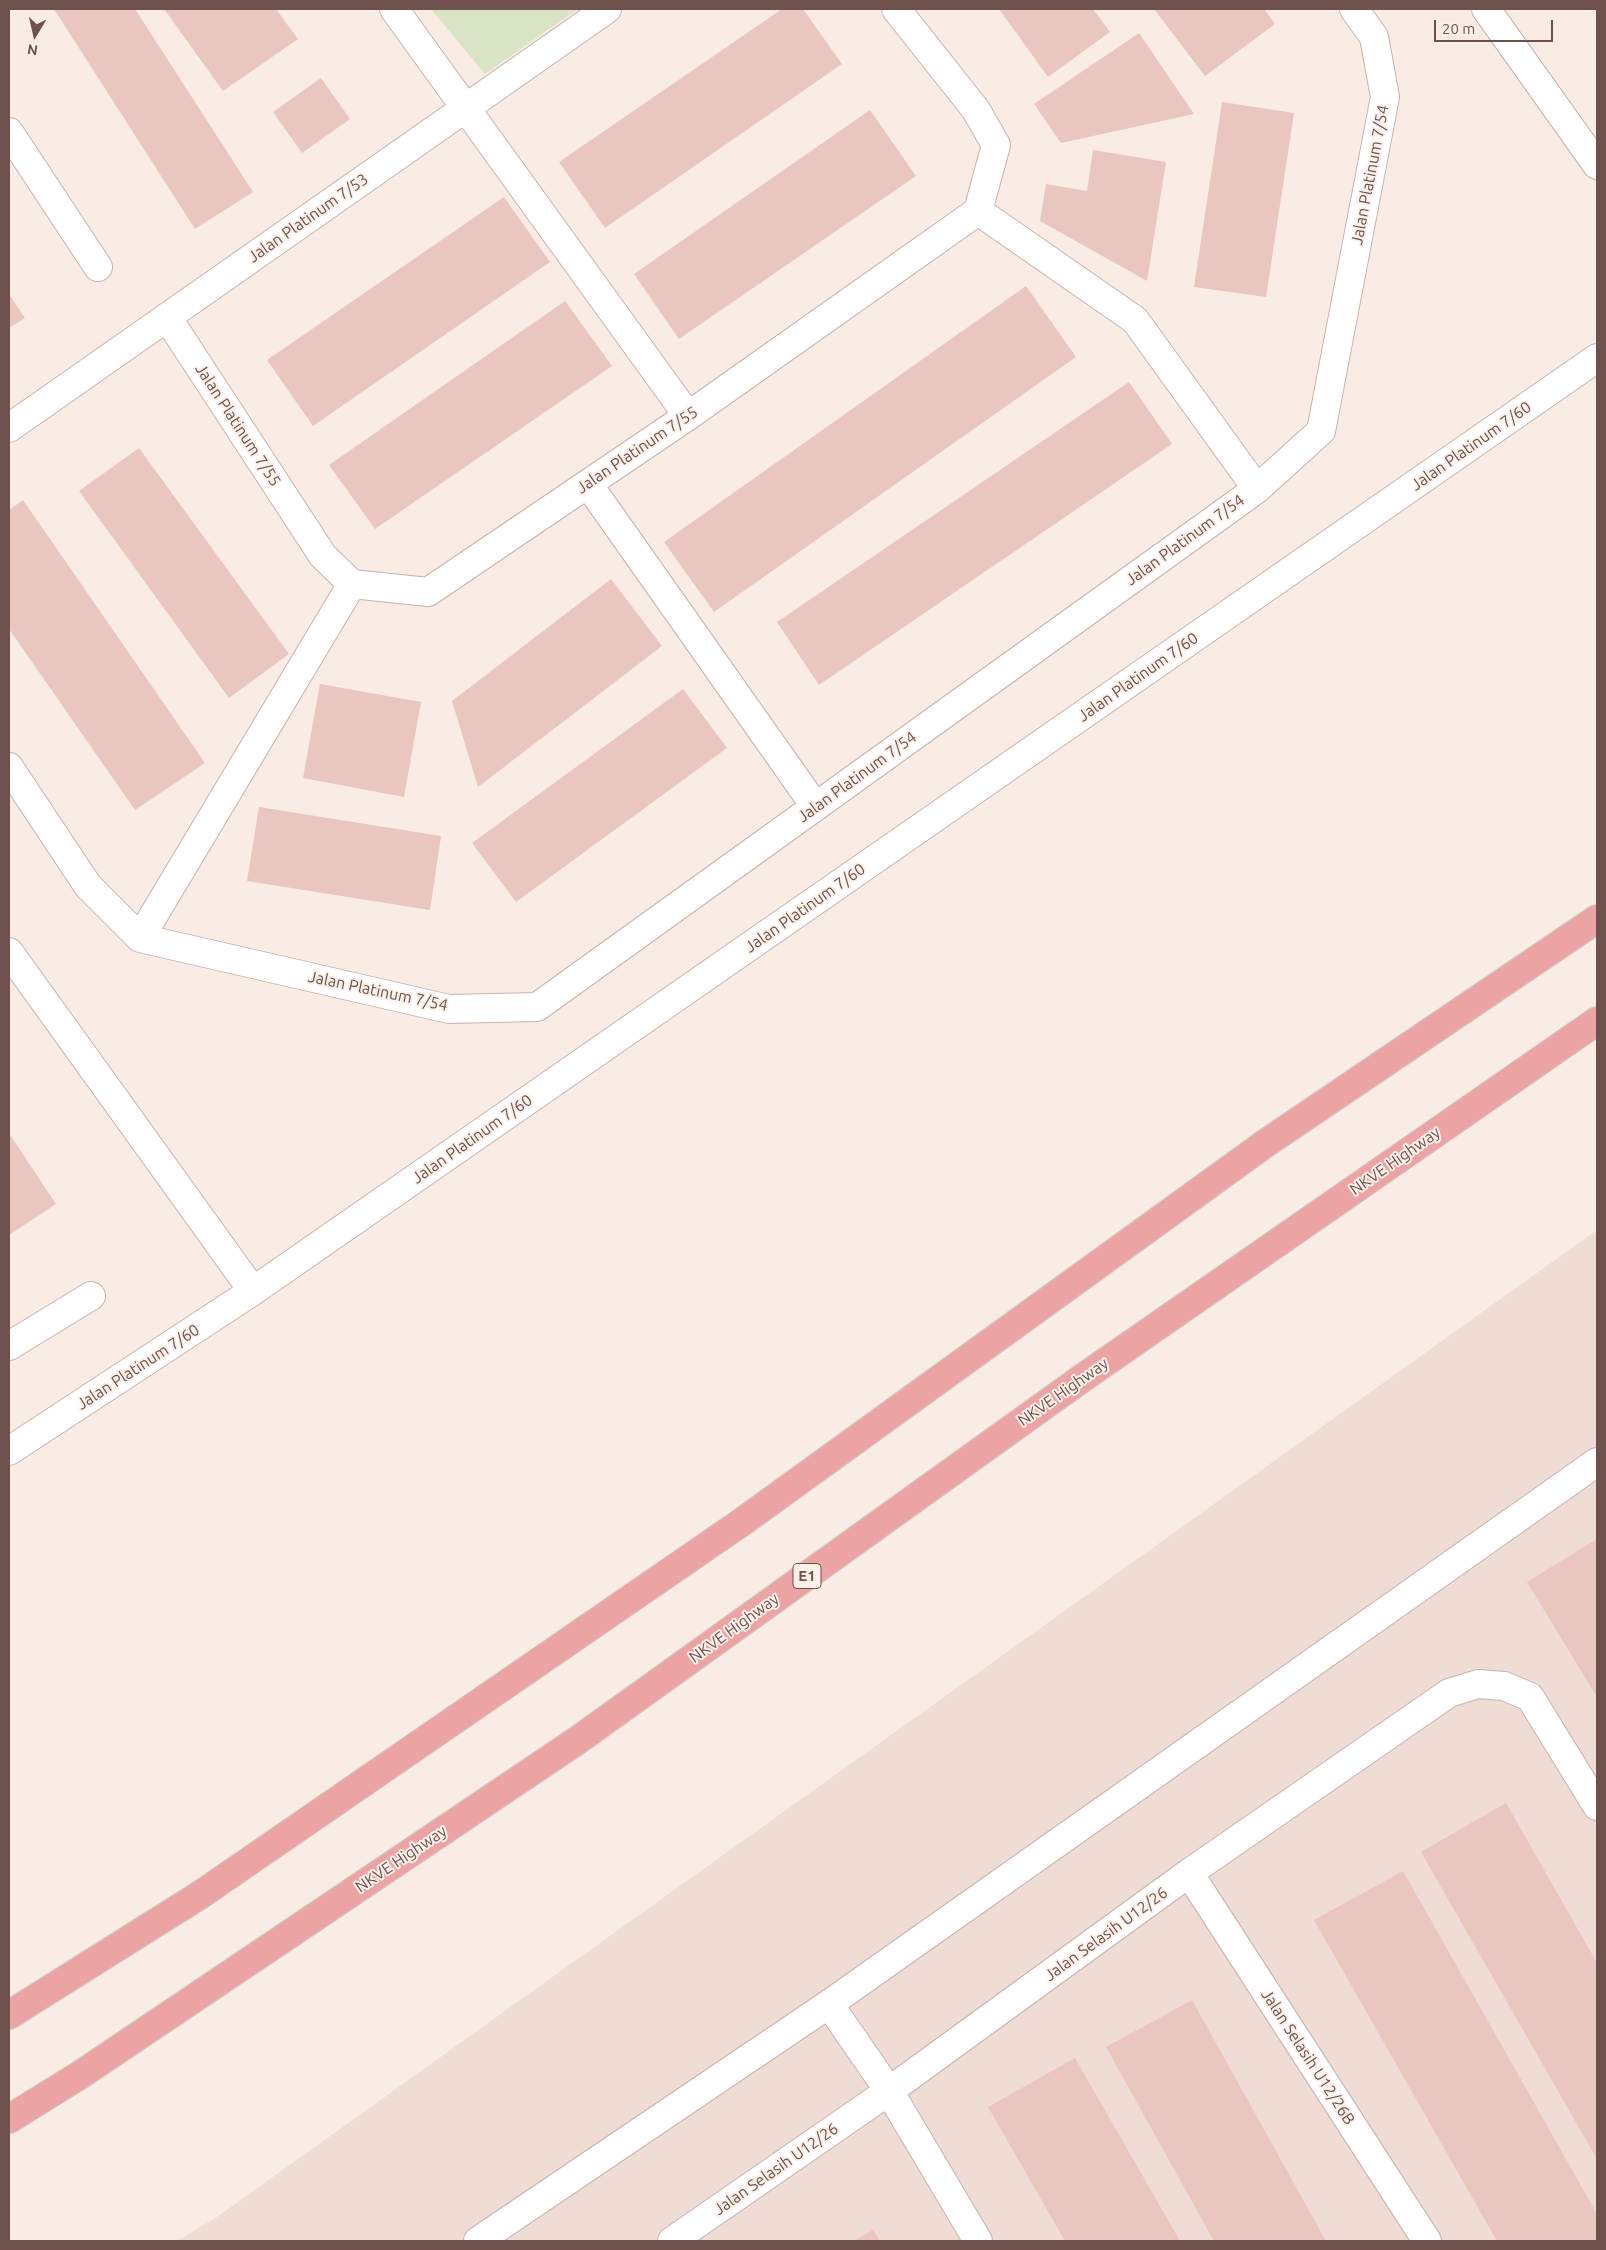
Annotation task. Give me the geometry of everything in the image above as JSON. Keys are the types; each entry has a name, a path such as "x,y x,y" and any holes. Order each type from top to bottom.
{"highway":[{"path":"9,2015 200,1895 742,1522 1266,1143 1597,918"},
{"name":"NKVE Highway","path":"9,2119 80,2074 578,1740 1089,1374 1597,1021"}],"street":[{"path":"394,9 688,416"},
{"name":"Jalan Platinum 7/53","path":"9,428 607,9"},
{"path":"896,9 976,110 996,145 978,211 1135,320 1257,488"},
{"name":"Jalan Platinum 7/54","path":"140,938 449,1008 537,1006 1257,488 1321,431 1385,97 1374,37 1354,9"},
{"path":"1486,9 1595,158"},
{"path":"9,132 98,266"},
{"name":"Jalan Platinum 7/55","path":"167,317 324,556 352,584 428,592 688,416 978,211"},
{"name":"Jalan Platinum 7/60","path":"9,1451 253,1291 1597,358"},
{"path":"588,484 815,806"},
{"path":"9,767 88,886 140,938 352,584"},
{"path":"9,952 253,1291"},
{"path":"9,1346 90,1296"},
{"path":"478,2241 829,2004 1597,1462"},
{"name":"Jalan Selasih U12/26","path":"672,2241 889,2092 1189,1874 1449,1693 1478,1684 1504,1686 1530,1697 1597,1806"},
{"name":"Jalan Selasih U12/26B","path":"1189,1874 1427,2241"},
{"path":"829,2004 889,2092 978,2241"}],"shaded area":[{"path":"1597,1230 1597,2241 177,2241 217,2217"}],"green space":[{"path":"431,9 578,9 485,74"}],"building":[{"path":"54,9 135,9 253,192 195,229"},
{"path":"164,9 276,9 298,39 223,91"},
{"path":"782,9 803,9 842,64 605,228 559,162"},
{"path":"999,9 1093,9 1110,32 1048,77"},
{"path":"1154,9 1264,9 1275,24 1205,76"},
{"path":"1139,33 1194,114 1061,143 1034,104"},
{"path":"321,78 350,119 302,153 273,112"},
{"path":"1222,102 1294,113 1266,297 1194,287"},
{"path":"870,110 916,176 679,339 634,274"},
{"path":"1093,150 1166,162 1147,281 1040,221 1046,184 1087,191"},
{"path":"504,197 550,262 313,426 267,360"},
{"path":"1026,286 1076,357 714,612 664,542"},
{"path":"9,294 25,318 9,328"},
{"path":"565,301 612,366 375,529 329,465"},
{"path":"1129,382 1172,444 819,685 777,622"},
{"path":"139,448 289,654 229,698 79,491"},
{"path":"23,500 205,763 135,810 9,629 9,510"},
{"path":"611,579 662,646 478,787 452,701"},
{"path":"320,684 421,702 404,797 303,778"},
{"path":"683,689 727,748 516,902 472,843"},
{"path":"259,807 441,836 430,910 247,881"},
{"path":"11,1136 56,1204 9,1235 9,1137"},
{"path":"1597,1539 1597,1697 1527,1582"},
{"path":"1506,1803 1597,1963 1597,2159 1421,1852"},
{"path":"1403,1871 1597,2214 1597,2241 1497,2241 1314,1920"},
{"path":"1192,2000 1326,2241 1214,2241 1106,2047"},
{"path":"1075,2058 1180,2241 1065,2241 988,2107"},
{"path":"873,2230 880,2241 854,2241"}]}
